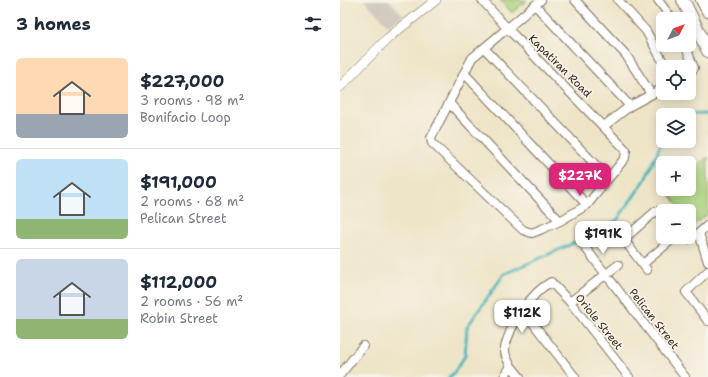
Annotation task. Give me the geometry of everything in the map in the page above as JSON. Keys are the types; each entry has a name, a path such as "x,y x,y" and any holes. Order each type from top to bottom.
{"main road":[{"path":"684,0 708,51"},
{"path":"702,0 708,11"}],"street":[{"path":"340,87 388,38 436,0"},
{"name":"Kapatiran Road","path":"482,0 507,28 624,147 626,150 625,158 608,178"},
{"path":"575,0 626,55 651,94"},
{"path":"618,0 646,31 662,60"},
{"path":"658,0 667,12"},
{"path":"484,48 608,178 587,204 560,221 532,233 523,230 432,142 432,136 450,104 472,58 538,2 630,106"},
{"path":"464,73 587,204"},
{"path":"604,126 630,106 656,92"},
{"path":"450,104 560,221"},
{"path":"624,239 656,211"},
{"path":"696,235 708,225"},
{"path":"615,228 645,267 668,244"},
{"path":"699,233 708,262"},
{"name":"Pelican Street","path":"584,246 685,377"},
{"path":"570,302 618,265"},
{"path":"708,271 686,292 708,321"},
{"name":"Oriole Street","path":"522,309 551,282 570,302 629,377"},
{"path":"520,377 507,359 505,348 522,309 575,377"},
{"path":"340,375 363,346"},
{"path":"504,377 511,366"}],"shaded area":[{"path":"364,0 389,0 403,15 389,26"}],"green space":[{"path":"500,0 527,0 512,13"},
{"path":"708,157 708,214 696,223 696,204 677,204 671,196 696,196 696,166"}],"waterway":[{"path":"696,114 708,114"},
{"path":"449,377 453,374 465,356 467,327 504,274 581,240 617,220 645,180 659,148"}]}
